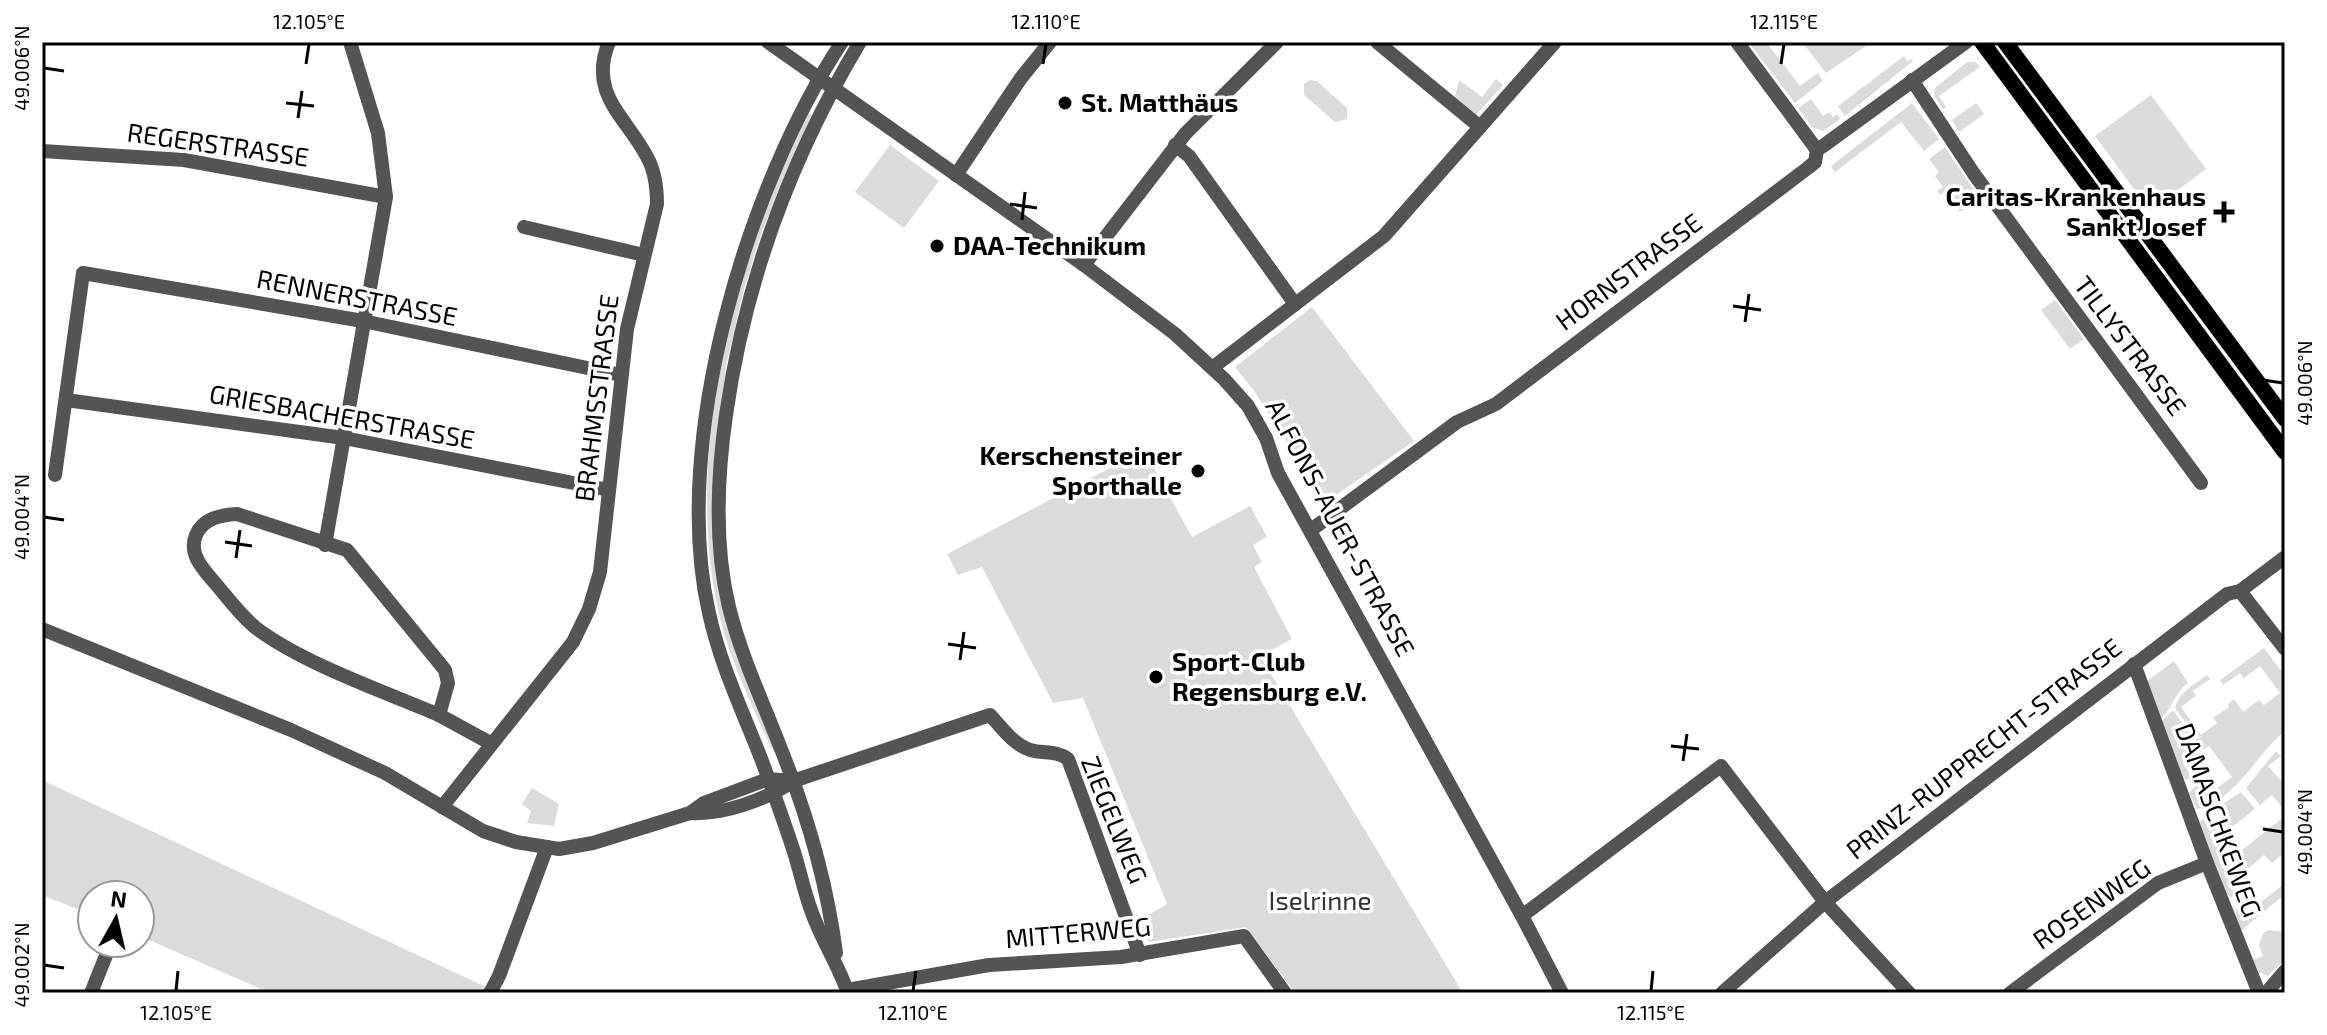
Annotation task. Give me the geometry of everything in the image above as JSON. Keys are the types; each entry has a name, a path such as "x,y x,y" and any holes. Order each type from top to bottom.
{"main road":[{"path":"1982,42 2285,452"},
{"path":"2005,42 2285,419"}],"street":[{"path":"325,545 386,197 378,133 350,42"},
{"name":"BRAHMSSTRASSE","path":"442,807 564,656 589,609 600,572 627,329 657,204 657,185 646,155 606,95 603,73 609,42"},
{"name":"ALFONS-AUER-STRASSE","path":"768,42 1141,306 1237,392 1252,412 1266,438 1278,473 1562,993"},
{"path":"842,42 818,78 767,189 742,257 712,382 702,452 700,553 708,611 719,653 774,794 811,912 847,992"},
{"path":"837,965 830,902 793,781 744,657 729,605 720,554 718,504 721,449 743,319 761,259 788,184 833,88 860,42"},
{"path":"956,175 1021,78 1050,42"},
{"path":"1084,265 1175,145 1277,42"},
{"path":"1377,42 1480,127"},
{"path":"1212,368 1384,236 1555,42"},
{"path":"1737,42 1817,150"},
{"name":"HORNSTRASSE","path":"1311,530 1457,422 1496,404 1809,167 1815,162 1817,150 1966,42"},
{"name":"TILLYSTRASSE","path":"1912,80 1974,174 2201,483"},
{"path":"1175,145 1189,156 1295,304"},
{"name":"REGERSTRASSE","path":"42,151 184,160 386,197"},
{"path":"524,227 644,255"},
{"name":"RENNERSTRASSE","path":"66,400 83,273 363,321 621,375"},
{"path":"55,475 66,400"},
{"name":"GRIESBACHERSTRASSE","path":"66,400 344,438 609,490"},
{"path":"439,715 448,683 445,670 347,550 237,514 209,520 199,529 194,541 194,555 257,628 307,657 439,715 492,744"},
{"name":"PRINZ-RUPPRECHT-STRASSE","path":"1722,993 1825,902 2227,594 2240,591 2285,557"},
{"path":"2240,591 2285,649"},
{"path":"42,629 291,730 385,773 498,837 547,847 567,848 593,843 690,813 704,803 768,779 793,781"},
{"name":"DAMASCHKEWEG","path":"2134,664 2207,863 2259,993"},
{"name":"ZIEGELWEG","path":"793,781 990,715 1015,743 1031,750 1060,753 1068,759 1140,955"},
{"path":"1522,916 1721,766 1825,902 1909,993"},
{"path":"690,813 706,814 774,794 793,781"},
{"path":"490,993 547,847"},
{"name":"ROSENWEG","path":"2010,993 2158,883 2207,863"},
{"name":"MITTERWEG","path":"847,992 1009,962 1140,955 1244,936 1285,993"},
{"path":"91,993 105,959"},
{"path":"2266,993 2285,971"}],"green space":[{"path":"1748,42 1766,42 1800,86 1818,73 1823,81 1795,103"},
{"path":"1802,42 1872,42 1826,73"},
{"path":"1904,56 1907,61 1913,61 1845,116 1838,106"},
{"path":"1967,62 1975,62 1980,67 1939,96 1946,107 1943,109 1934,96 1935,88"},
{"path":"1496,79 1503,85 1476,115 1455,97 1459,80 1482,97"},
{"path":"1310,80 1317,81 1347,108 1347,119 1335,122 1304,95 1304,84"},
{"path":"2151,95 2206,169 2150,211 2095,136"},
{"path":"1811,99 1823,116 1829,112 1833,117 1837,114 1840,119 1823,131 1812,127 1798,108"},
{"path":"1912,103 1939,139 1924,151 1901,122 1835,172 1831,166"},
{"path":"1976,103 1984,114 1959,132 1952,120"},
{"path":"809,113 812,115 762,231 744,289 726,366 713,475 714,537 774,747 771,748 736,668 720,618 710,556 707,492 712,426 722,360 738,294 759,230"},
{"path":"890,145 939,181 904,228 855,192"},
{"path":"1945,147 1981,201 1978,204 1975,201 1960,212 1945,192 1940,195 1937,191 1943,187 1935,176 1939,172 1929,159"},
{"path":"2055,300 2084,339 2070,349 2041,310"},
{"path":"1312,307 1414,441 1326,502 1235,367"},
{"name":"Sport-Club Regensburg e.V.","path":"1144,450 1192,537 1250,506 1267,537 1253,545 1262,562 1254,567 1292,639 1260,656 1463,993 1295,993 1246,927 1149,942 1143,936 1138,921 1167,904 1083,698 1053,703 982,567 958,575 947,554"},
{"path":"2264,648 2285,676 2285,731 2223,797 2197,809 2189,793 2200,781 2209,794 2232,777 2209,746 2186,762 2195,739 2203,737 2196,736 2175,708 2177,702 2207,675 2210,679 2193,691 2196,696 2181,707 2201,735 2217,723 2213,718 2229,707 2228,704 2234,699 2243,712 2259,700 2264,705 2280,693 2260,666 2244,678 2240,673 2223,685 2220,680"},
{"path":"2174,661 2188,683 2160,719 2146,682"},
{"path":"2173,710 2193,738 2183,763 2192,777 2187,780 2183,779 2161,722"},
{"path":"2276,751 2281,756 2268,766 2285,785 2285,811 2272,795 2260,805 2246,788"},
{"path":"42,780 499,993 270,993 156,943 156,879 76,879 76,909 42,895"},
{"path":"532,788 559,804 554,826 527,823 531,811 522,804"},
{"path":"2241,792 2255,809 2231,828 2215,809"},
{"path":"2209,813 2226,832 2213,842 2228,861 2285,816 2285,852 2272,863 2264,855 2230,884 2236,892 2231,897 2225,893 2199,823"},
{"path":"2284,884 2285,894 2241,931 2236,916 2238,907 2241,904 2248,912"},
{"path":"2268,930 2285,932 2285,959 2268,976 2259,972 2253,960 2263,956 2259,945 2263,933"}],"place":[{"name":"St. Matthäus","path":"1065,103"},
{"name":"Caritas-Krankenhaus Sankt Josef","path":"2224,212"},
{"name":"DAA-Technikum","path":"937,246"},
{"name":"Kerschensteiner Sporthalle","path":"1198,471"},
{"name":"Sport-Club Regensburg e.V.","path":"1156,677"}],"park label":[{"name":"Iselrinne","path":"1320,901"}]}
